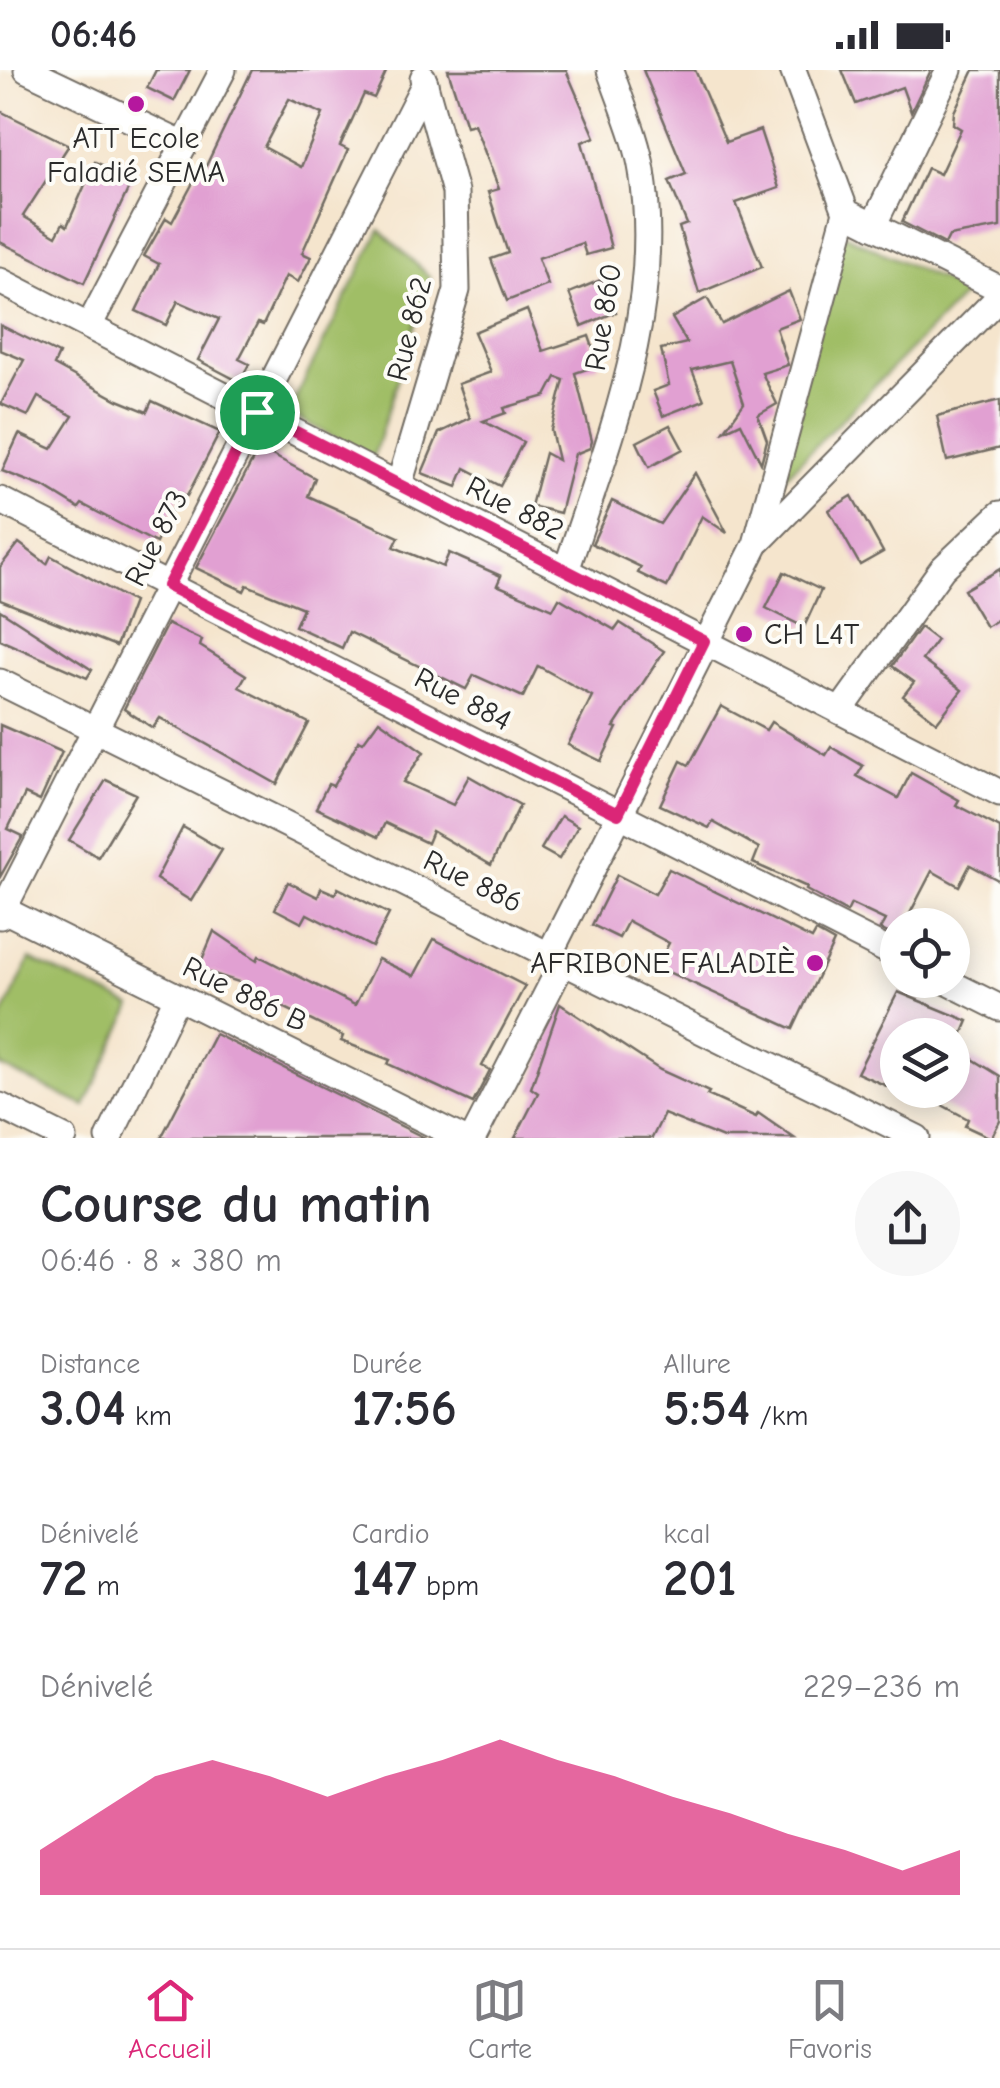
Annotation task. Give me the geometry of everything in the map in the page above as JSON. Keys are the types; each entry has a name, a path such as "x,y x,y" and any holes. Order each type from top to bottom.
{"street":[{"path":"26,70 184,146"},
{"path":"89,326 222,70"},
{"name":"Rue 860","path":"566,571 637,350 648,230 642,168 610,70"},
{"path":"472,1138 618,814 756,544 846,212 793,70"},
{"path":"873,226 949,70"},
{"name":"Rue 873","path":"1,911 257,412 422,77"},
{"name":"Rue 862","path":"399,485 457,290 456,192 422,77"},
{"path":"756,544 1000,292 846,212"},
{"name":"Rue 882","path":"0,280 1000,793"},
{"name":"Rue 884","path":"0,500 880,947"},
{"path":"840,711 942,570 1000,514"},
{"name":"Rue 886","path":"0,682 917,1138"},
{"name":"Rue 886 B","path":"1,911 461,1138"},
{"path":"970,993 1000,1008"},
{"path":"109,1138 178,996"},
{"path":"0,1106 64,1138"}],"green space":[{"path":"380,230 430,277 373,458 288,413"},
{"path":"841,233 967,292 770,492"},
{"path":"30,959 132,1006 85,1106 0,1066 0,1022"}],"building":[{"path":"156,70 190,70 174,101 147,88"},
{"path":"252,70 387,70 374,98 364,94 340,146 348,150 302,253 311,257 298,282 286,276 263,325 258,323 239,359 249,364 240,382 198,360 219,319 178,301 166,325 136,311 159,264 144,256 166,218 172,222 203,164 206,166","holes":["289,99 323,114 301,167 264,147"]},
{"path":"448,70 566,70 595,137 582,142 611,248 586,255 582,243 538,258 548,285 507,301 491,259 508,253 488,192 499,189 474,124 466,126"},
{"path":"643,70 695,70 726,142 760,130 779,188 736,203 762,267 699,293 679,227 687,224 669,181 686,174"},
{"path":"842,70 931,70 911,112 902,87 856,104"},
{"path":"974,70 1000,70 1000,227 949,236 945,244 902,222 927,168 940,174 961,129 953,124 954,112"},
{"path":"0,111 69,145 23,216 56,236 63,223 67,226 95,162 133,179 84,283 0,242"},
{"path":"603,279 616,312 582,326 569,293"},
{"path":"789,291 800,319 776,328 788,365 762,373 777,404 758,415 767,440 761,463 741,423 724,431 744,403 730,361 692,370 704,400 663,416 653,391 669,385 661,349 687,343 672,318 707,298 722,324"},
{"path":"527,310 543,351 589,336 599,365 575,373 592,441 590,448 575,454 560,513 531,506 545,453 558,460 551,430 564,380 556,377 546,396 504,408 506,413 483,421 523,442 500,486 465,468 457,487 422,473 439,433 470,418 458,384 491,372 474,332"},
{"path":"0,325 59,354 54,365 118,400 147,412 152,401 220,432 187,496 180,493 156,543 82,504 79,508 46,488 2,471 19,434 52,449 73,416 38,397 28,416 1,404 24,360 0,350"},
{"path":"1000,400 1000,448 947,461 937,416"},
{"path":"670,425 683,449 649,467 637,442"},
{"path":"259,448 315,478 308,496 399,537 394,547 443,567 449,553 501,576 497,585 553,609 559,598 615,630 620,623 664,651 614,727 617,728 601,761 568,745 592,696 538,666 523,697 474,675 466,689 349,632 342,648 295,626 303,608 247,585 244,591 196,568"},
{"path":"695,473 727,533 702,516 667,587 638,573 641,567 592,544 612,501 660,524"},
{"path":"852,496 883,552 860,565 829,510"},
{"path":"19,543 47,564 51,556 133,602 116,646 0,600 0,567"},
{"path":"1000,569 1000,618 986,627 964,590"},
{"path":"784,572 821,590 804,627 766,608"},
{"path":"0,610 92,670 87,678 0,640"},
{"path":"167,624 202,640 200,646 246,675 239,687 309,723 277,784 160,718 153,728 124,709"},
{"path":"920,627 937,640 922,660 962,690 937,722 903,696 914,682 892,666"},
{"path":"721,706 766,730 771,722 826,755 831,747 863,766 857,776 898,798 911,773 959,800 956,805 1000,828 1000,881 970,865 959,886 932,871 913,908 880,908 880,918 851,904 847,912 806,890 807,887 753,863 759,848 713,822 709,828 660,805 681,761 689,765"},
{"path":"379,720 424,752 403,782 453,805 469,776 520,805 491,865 432,831 427,843 385,823 378,837 316,808 359,740 363,742"},
{"path":"0,725 62,752 40,801 25,794 8,829 23,836 0,877"},
{"path":"106,780 136,794 98,857 69,840"},
{"path":"561,816 578,826 559,859 541,849"},
{"path":"183,827 222,850 191,901 156,879"},
{"path":"669,869 812,939 816,932 834,942 793,1029 657,967 669,943 628,921 619,938 592,925 617,875 655,894"},
{"path":"288,882 318,897 321,888 335,894 338,888 389,914 372,947 307,914 302,923 275,909"},
{"path":"214,931 257,960 259,956 355,1005 378,959 414,976 434,939 525,986 482,1066 490,1070 473,1103 388,1064 390,1060 341,1041 343,1036 279,1005 276,1011 241,993 245,984 211,973 196,974"},
{"path":"895,998 912,998 961,1018 885,1018"},
{"path":"560,1004 660,1070 756,1117 758,1113 794,1138 723,1138 664,1114 652,1138 515,1138 538,1093 531,1088"},
{"path":"880,1028 880,1083 857,1073"},
{"path":"215,1034 425,1138 161,1138"},
{"path":"970,1057 1000,1076 1000,1121 991,1138 965,1126 968,1119 948,1108 970,1108"}],"place":[{"name":"ATT Ecole Faladié SEMA","path":"136,104"},
{"name":"CH L4T","path":"744,634"},
{"name":"AFRIBONE FALADIÈ","path":"815,963"}],"route":[{"path":"257,412 704,641 618,814 168,586 257,412"}]}
